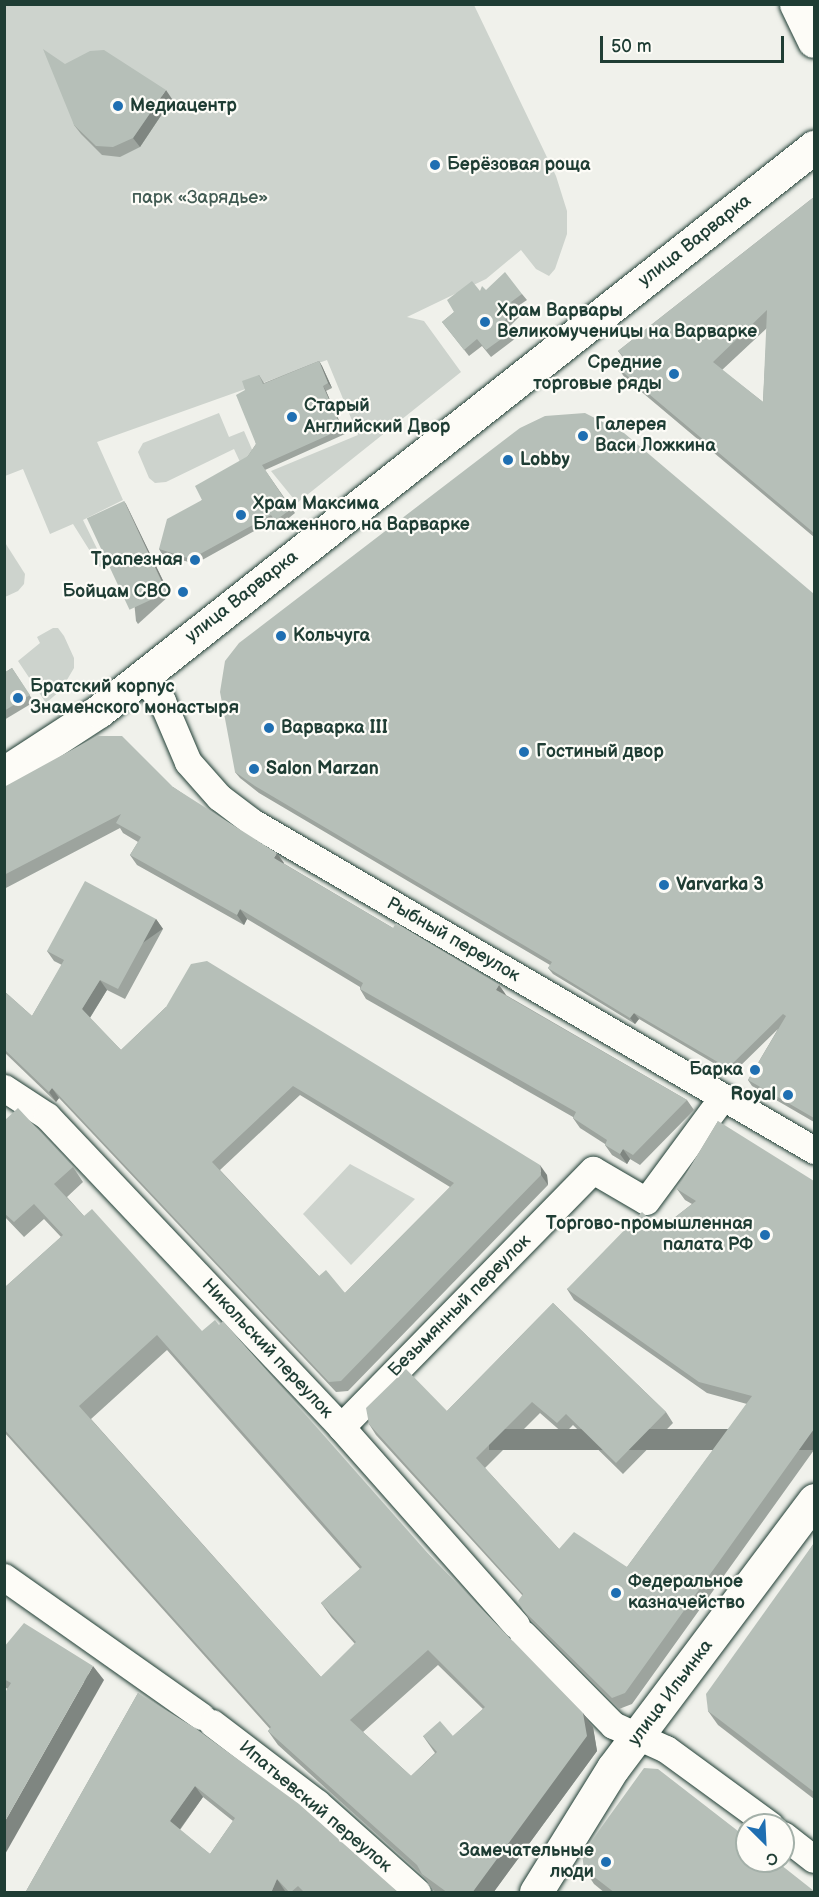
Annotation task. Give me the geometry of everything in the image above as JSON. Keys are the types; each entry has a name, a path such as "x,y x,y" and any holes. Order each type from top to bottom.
{"street":[{"path":"796,4 814,41"},
{"name":"улица Варварка","path":"4,773 99,711 814,147"},
{"name":"Рыбный переулок","path":"142,677 162,701 188,762 219,797 252,822 814,1150"},
{"name":"Никольский переулок","path":"4,1088 47,1116 341,1426 519,1629 613,1725 666,1749 754,1813"},
{"name":"Безымянный переулок","path":"341,1426 593,1170 646,1202 722,1098"},
{"name":"улица Ильинка","path":"536,1893 613,1768 814,1500"},
{"name":"Ипатьевский переулок","path":"4,1577 207,1720 317,1803 417,1893"},
{"path":"795,1843 814,1858"}],"green space":[{"name":"парк «Зарядье»","path":"5,5 474,5 556,176 567,211 567,234 555,269 549,276 536,269 521,250 486,279 407,317 424,321 461,372 297,503 271,471 358,435 327,360 97,442 123,500 83,520 105,565 100,567 73,524 50,534 23,469 5,476"},
{"path":"219,413 229,437 244,431 254,454 240,462 234,449 166,482 155,483 149,478 138,452 143,443"},
{"path":"4,541 25,574 24,584 18,591 5,597"},
{"path":"53,628 58,628 64,636 74,658 74,668 61,690 46,703 18,661 40,643 37,637"},
{"path":"350,1164 415,1199 351,1265 303,1214"}],"building":[{"name":"Медиацентр","path":"43,49 65,64 90,51 104,50 166,90 133,138 113,147 96,146 74,125"},
{"name":"Средние торговые ряды","path":"814,197 814,533 618,368 626,359 618,351","holes":["767,310 763,402 713,362"]},
{"name":"Храм Варвары Великомученицы на Варварке","path":"505,272 522,294 511,302 516,310 505,320 511,332 486,350 477,339 464,350 442,322 454,312 447,300 472,281 480,291 482,286 486,290"},
{"path":"319,361 328,383 323,386 342,429 262,465 291,509 275,521 271,515 191,559 159,549 167,519 202,500 195,486 248,456 256,444 236,395 245,390 242,381 259,375 263,384"},
{"name":"Гостиный двор","path":"585,413 624,433 814,594 814,1118 748,1080 786,1016 783,1014 728,1068 634,1013 630,1018 548,968 552,962 235,772 220,692 225,661 239,643 520,428 545,416"},
{"path":"124,501 167,593 130,610 87,518"},
{"name":"Братский корпус Знаменского монастыря","path":"12,668 30,695 4,711 4,673"},
{"path":"97,736 122,736 173,787 277,853 274,858 393,928 396,923 499,985 496,990 687,1100 633,1155 623,1149 620,1154 605,1145 607,1140 573,1118 576,1112 360,989 363,983 240,909 237,915 130,855 141,837 116,823 121,814 4,875 4,787"},
{"path":"85,881 156,919 118,989 100,980 82,1009 121,1050 166,1007 191,964 207,961 540,1165 541,1175 341,1381 329,1382 52,1088 49,1092 4,1049 4,991 32,1016 64,960 47,951","holes":["293,1086 454,1183 345,1293 326,1270 319,1276 212,1162"]},
{"path":"18,1108 73,1167 54,1184 84,1216 92,1209 202,1331 215,1320 219,1325 223,1321 432,1558 583,1713 587,1736 472,1893 448,1893 422,1874 417,1865 268,1731 271,1727 4,1429 4,1288 63,1235 34,1204 14,1222 4,1213 4,1121","holes":["157,1335 362,1567 321,1603 356,1642 321,1677 79,1406","428,1650 485,1707 453,1736 440,1721 423,1736 437,1752 411,1776 350,1720"]},
{"path":"718,1121 814,1181 814,1429 625,1693 612,1698 523,1610 518,1601 523,1594 369,1424 366,1408 406,1369 447,1411 553,1303 666,1412 616,1463 566,1414 557,1423 532,1402 476,1458 559,1549 574,1532 627,1567 752,1396 699,1382 567,1289 642,1212 660,1229 696,1201 677,1189"},
{"path":"814,1543 814,1792 708,1711 706,1694"},
{"path":"24,1623 93,1666 4,1823 4,1694 11,1683 4,1679 4,1647"},
{"path":"138,1693 195,1728 299,1804 399,1893 305,1893 298,1886 290,1893 277,1879 271,1893 25,1893","holes":["195,1786 235,1818 210,1854 170,1821"]},
{"path":"644,1768 658,1769 735,1829 735,1873 791,1873 814,1893 615,1893 584,1869 582,1854"}],"place":[{"name":"Медиацентр","path":"118,106"},
{"name":"Берёзовая роща","path":"435,165"},
{"name":"Храм Варвары Великомученицы на Варварке","path":"485,322"},
{"name":"Средние торговые ряды","path":"674,374"},
{"name":"Старый Английский Двор","path":"292,417"},
{"name":"Галерея Васи Ложкина","path":"583,436"},
{"name":"Lobby","path":"508,460"},
{"name":"Храм Максима Блаженного на Варварке","path":"241,515"},
{"name":"Трапезная","path":"195,560"},
{"name":"Бойцам СВО","path":"183,592"},
{"name":"Кольчуга","path":"281,636"},
{"name":"Братский корпус Знаменского монастыря","path":"18,698"},
{"name":"Варварка III","path":"269,728"},
{"name":"Гостиный двор","path":"524,752"},
{"name":"Salon Marzan","path":"254,769"},
{"name":"Varvarka 3","path":"664,885"},
{"name":"Барка","path":"755,1070"},
{"name":"Royal","path":"788,1095"},
{"name":"Торгово-промышленная палата РФ","path":"765,1235"},
{"name":"Федеральное казначейство","path":"616,1593"},
{"name":"Замечательные люди","path":"606,1862"}]}
